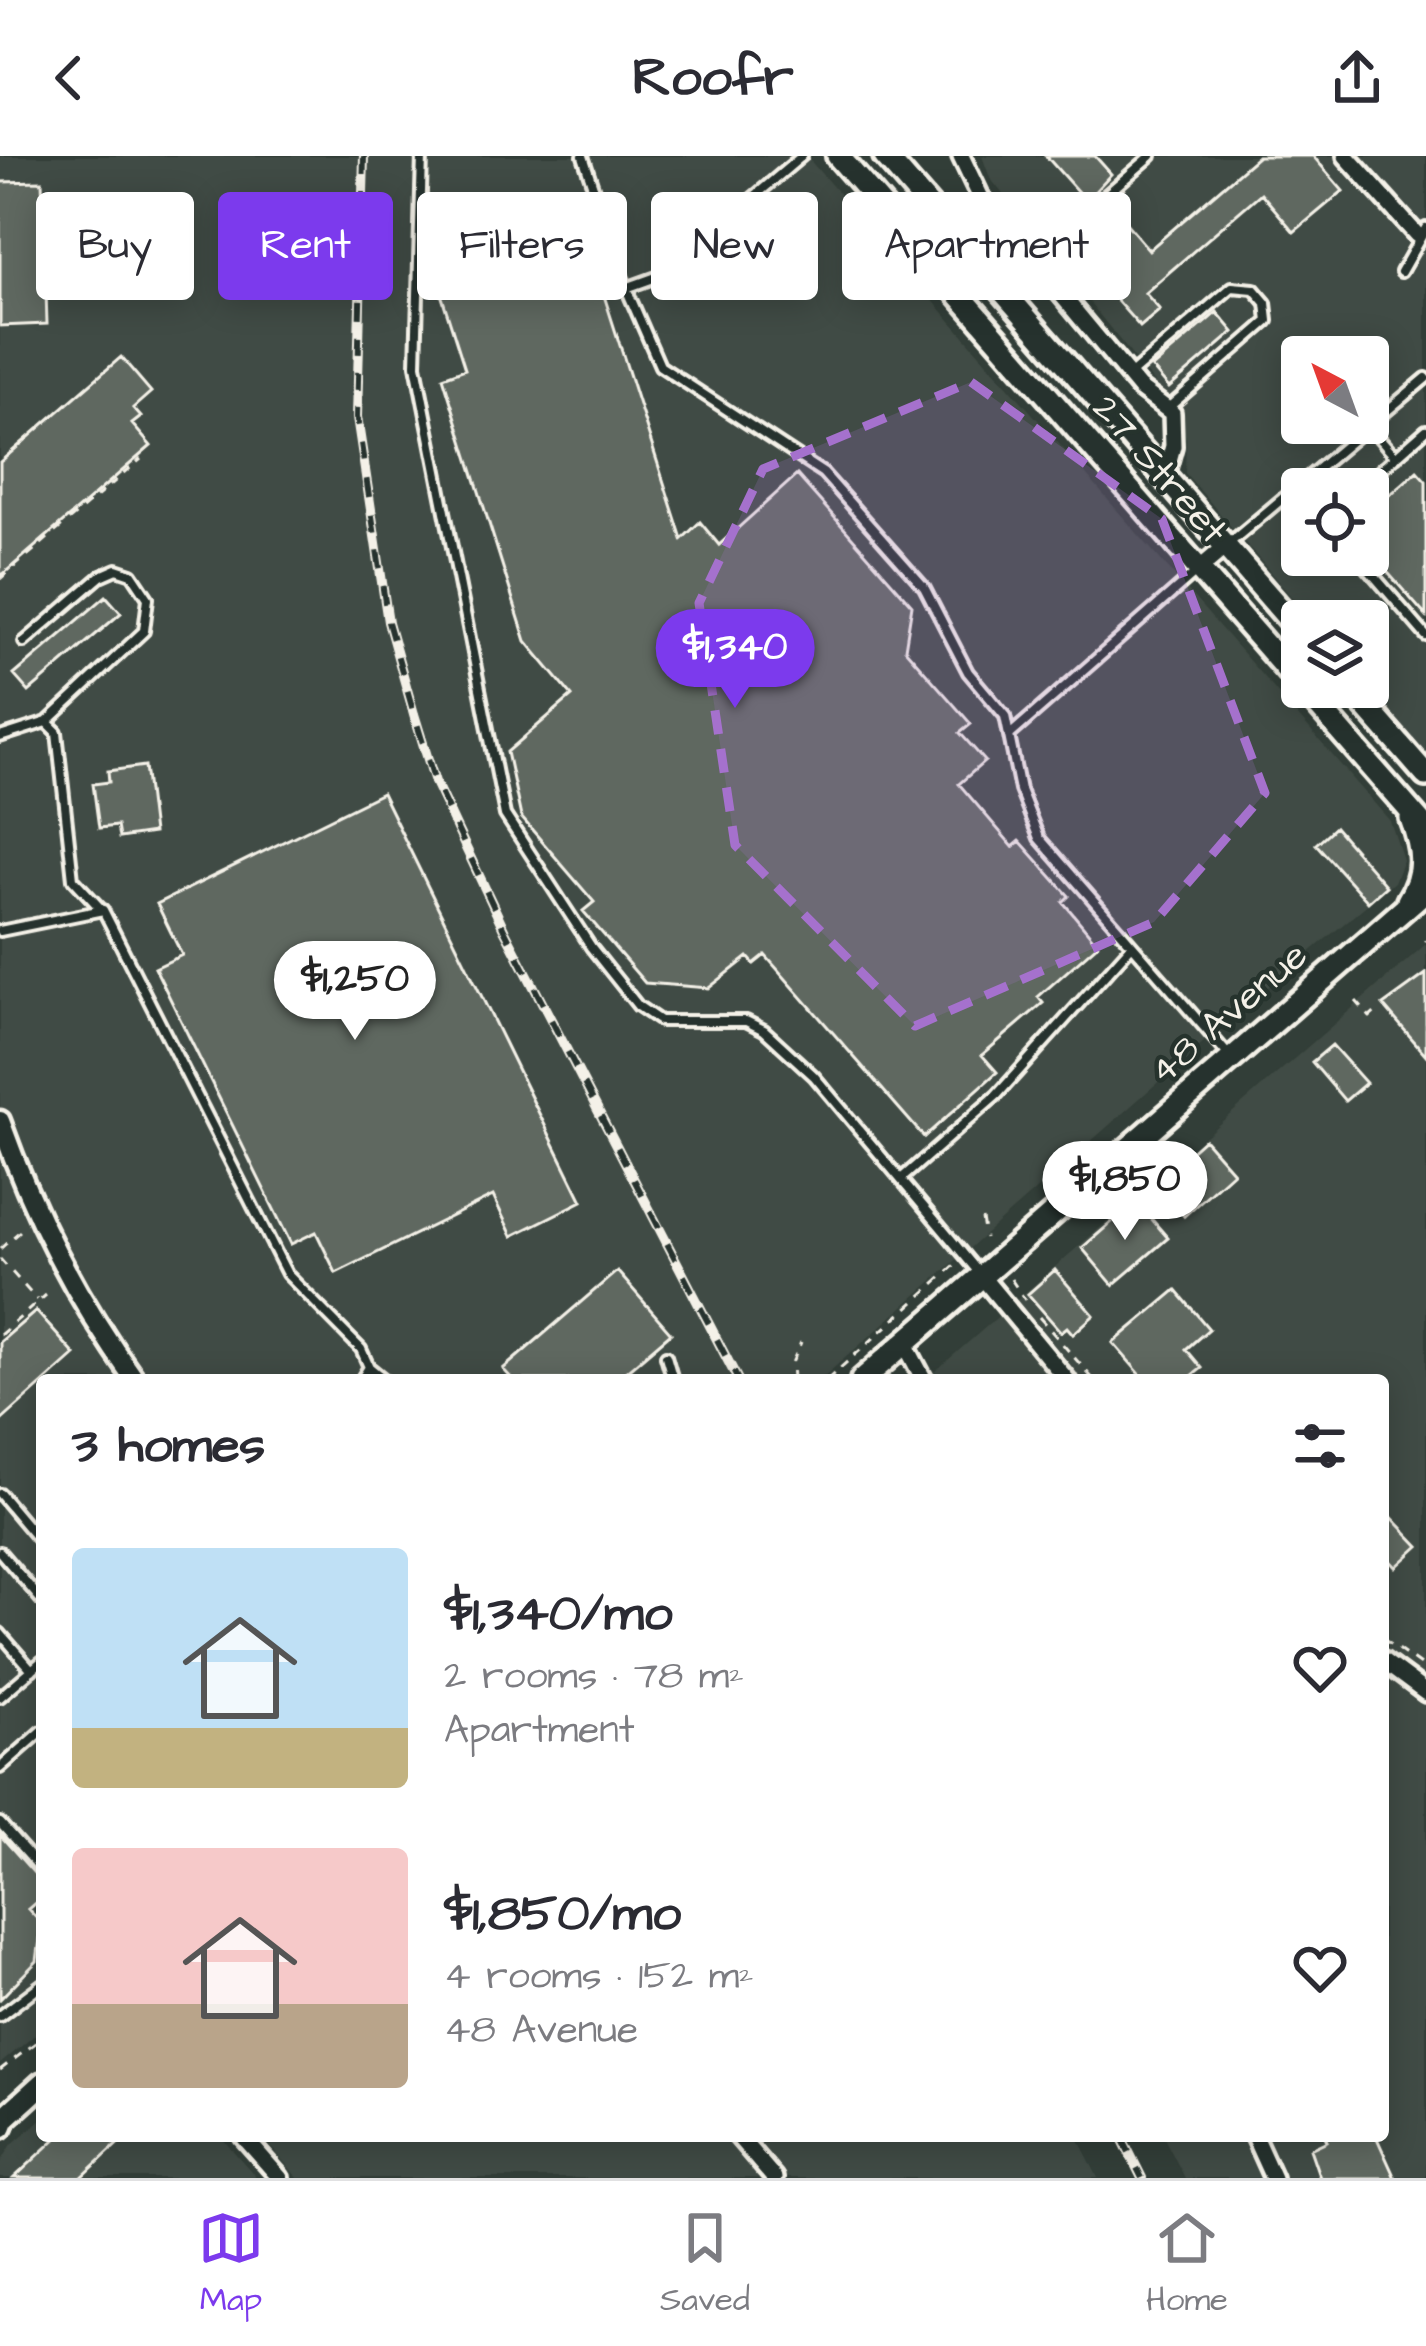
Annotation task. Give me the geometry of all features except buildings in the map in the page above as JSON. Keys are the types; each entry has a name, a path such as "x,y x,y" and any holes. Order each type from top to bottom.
{"main road":[{"name":"27 Street","path":"838,156 1426,830"},
{"name":"27 Street","path":"885,156 1281,610"},
{"path":"1367,708 1426,775"},
{"path":"1394,919 1420,884 1424,857 1409,812"},
{"name":"48 Avenue","path":"869,1374 1426,890"},
{"path":"1,2122 36,2090"}],"street":[{"path":"961,156 978,192"},
{"path":"1346,156 1422,232"},
{"path":"1067,300 1153,403 1168,408 1173,446 1165,475"},
{"path":"1198,570 1225,547"},
{"path":"0,1121 45,1239 94,1323 131,1374"},
{"path":"982,1277 1062,1374"},
{"path":"905,1344 921,1374"},
{"path":"1389,1665 1426,1693"},
{"path":"248,2142 280,2178"},
{"path":"743,2142 774,2178"},
{"path":"1257,2142 1273,2178"}],"lane":[{"path":"422,156 416,364 505,815 591,947 638,1006 660,1021 746,1021 764,1030 814,1076 982,1277"},
{"path":"583,156 595,192"},
{"path":"627,288 662,274 802,156"},
{"path":"1109,192 1150,156"},
{"path":"1401,272 1422,232"},
{"path":"1131,374 1232,287 1254,289 1266,303 1268,321 1168,408"},
{"path":"627,290 660,366 823,473 924,587 968,672 1005,716 1020,790 1039,838 1232,1059"},
{"path":"1389,410 1426,378"},
{"path":"1383,468 1426,430"},
{"path":"1326,468 1352,444"},
{"path":"1385,444 1396,457"},
{"path":"1225,547 1281,506"},
{"path":"0,737 47,722 144,631 148,598 132,574 117,569 101,576 24,642"},
{"path":"1010,734 1198,570"},
{"path":"1373,576 1426,636"},
{"path":"47,722 57,732 73,880 103,910 287,1274 361,1348 378,1374"},
{"path":"0,931 103,910"},
{"path":"901,1179 997,1094 1132,945"},
{"path":"665,1356 671,1374"},
{"path":"365,1374 369,1367"},
{"path":"0,1494 36,1537"},
{"path":"0,1552 36,1594"},
{"path":"0,1633 32,1670"},
{"path":"0,1696 36,1666"},
{"path":"0,1768 36,1736"},
{"path":"0,1823 36,1863"},
{"path":"0,2016 36,1989"}],"path":[{"path":"0,579 141,459"},
{"path":"1356,1000 1370,1017 1379,1009"},
{"path":"982,1219 985,1238"},
{"path":"0,1249 20,1231"},
{"path":"0,1259 38,1302"},
{"path":"833,1374 942,1276"},
{"path":"0,1335 46,1294"},
{"path":"1037,1316 1089,1374"},
{"path":"793,1374 792,1363 801,1342"},
{"path":"1389,1643 1426,1669"},
{"path":"0,2070 36,2043"}],"highlighted area":[{"path":"971,382 1162,519 1265,793 1154,922 915,1026 735,845 699,603 763,469"}],"shaded area":[{"path":"0,156 806,156 842,197 842,300 932,300 1281,697 1281,708 1291,708 1390,821 1403,860 1394,882 1232,1017 827,1374 36,1374 36,2034 0,2064"},
{"path":"982,156 1426,156 1426,753 1387,708 1389,600 1294,600 1185,473 1186,438 1179,414 1088,300 1131,300 1131,192 1001,192"},
{"path":"1426,944 1426,2178 1185,2178 1166,2142 1389,2142 1389,1374 932,1374"},
{"path":"36,2124 36,2142 225,2142 257,2178 0,2178 0,2164 12,2144"},
{"path":"266,2142 1080,2142 1098,2178 298,2178"}],"railway":[{"path":"364,156 357,417 388,622 414,714 435,782 505,931 735,1374"},
{"path":"1124,2142 1142,2178"}]}
